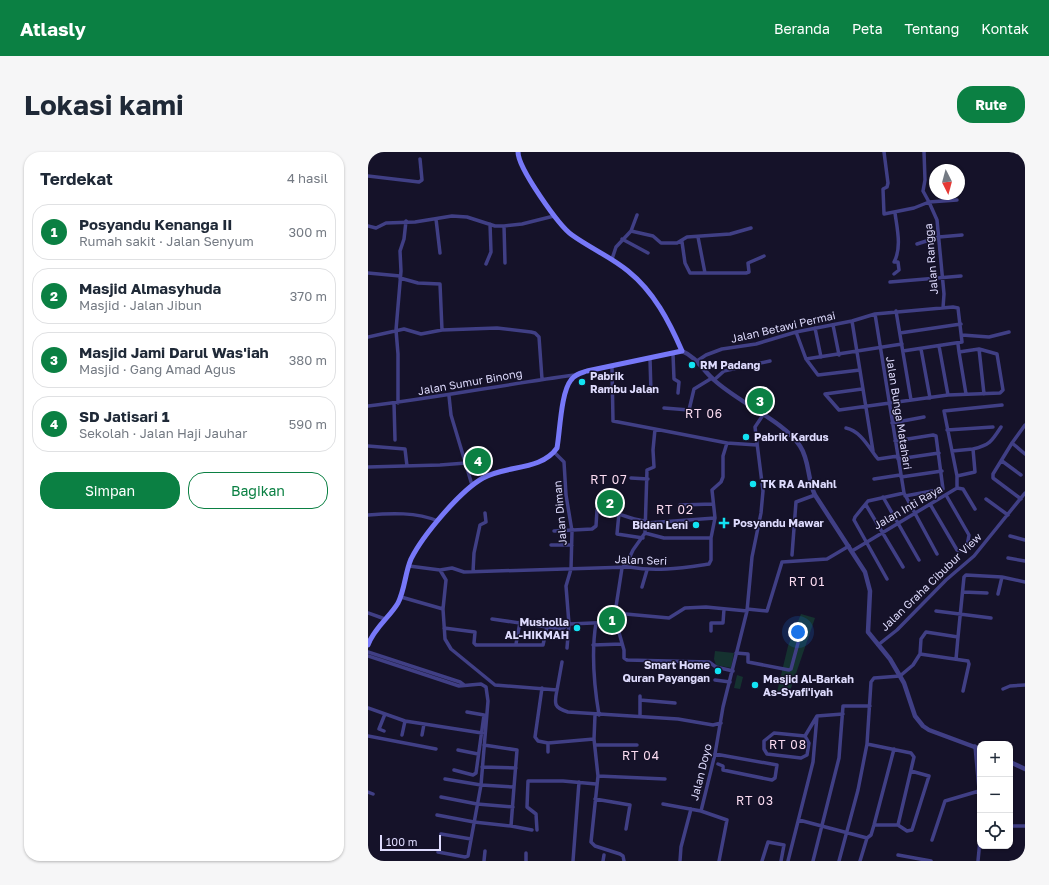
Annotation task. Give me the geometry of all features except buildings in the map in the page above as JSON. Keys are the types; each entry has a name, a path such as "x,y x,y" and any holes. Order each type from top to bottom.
{"main road":[{"path":"368,645 374,633 401,597 412,559 438,521 472,485 495,472 543,461 554,452 557,448 565,392 569,381 575,375 682,351 668,321 656,302 628,271 612,259 570,234 554,216 525,173 518,152"}],"street":[{"path":"884,152 888,183 887,187 883,189 884,214 895,213 929,202 957,200"},
{"name":"Jalan Rangga","path":"924,152 925,180 923,191 925,198 929,202 938,220 943,308"},
{"path":"368,176 419,182 422,180 420,159"},
{"path":"894,274 899,270 898,262 894,262 897,256 898,242 895,213"},
{"path":"612,259 616,247 631,231 637,215"},
{"path":"368,226 376,228 386,222 468,217 490,224 504,226 522,224 554,216"},
{"path":"436,219 440,253"},
{"path":"395,440 398,354 396,330 400,277 400,251 404,239 406,221"},
{"path":"486,264 491,252 490,224"},
{"path":"504,226 505,263"},
{"path":"631,231 653,236 661,243 682,242 687,237 730,234 750,228"},
{"path":"917,244 939,238 962,235"},
{"path":"698,237 705,273"},
{"path":"622,239 648,253"},
{"path":"682,242 685,263 690,273 748,273 748,263 764,256"},
{"path":"368,273 400,277 418,283 440,284 442,330"},
{"path":"890,282 961,276"},
{"name":"Jalan Betawi Permai","path":"697,361 706,354 722,349 756,344 796,332 852,321 875,314 896,311 956,307 959,310 961,324"},
{"path":"896,311 911,400"},
{"name":"Jalan Bunga Matahari","path":"875,314 879,348 904,495 937,554"},
{"path":"852,321 862,389 873,451 876,458 880,460 939,453"},
{"path":"833,324 839,355"},
{"path":"900,333 961,324 963,341 958,344 903,352"},
{"path":"368,337 404,329 421,334 442,330 497,328 535,333 539,337 540,343 542,379"},
{"path":"815,328 821,357"},
{"path":"796,332 806,359 818,376 860,370"},
{"path":"962,335 989,338 1010,332"},
{"path":"806,359 902,344"},
{"path":"958,344 966,394"},
{"path":"939,346 948,395"},
{"path":"921,349 930,398"},
{"path":"862,389 825,394 837,409 948,395 1000,393 1003,390 997,354 979,349 959,352"},
{"path":"979,349 984,394"},
{"path":"682,351 697,361 713,379 732,395 778,424 800,445 807,459 810,483 815,495 851,549 868,580 870,591 868,632 890,659 904,683 915,716 923,726 977,748"},
{"path":"673,354 674,380 679,382 678,393"},
{"path":"650,359 651,392"},
{"path":"664,408 689,410 694,390 724,372 770,361"},
{"path":"612,367 613,421 727,443 756,446"},
{"name":"Jalan Sumur Binong","path":"368,406 449,396 542,379 575,375"},
{"path":"449,396 451,415 472,485"},
{"name":"Jalan Doyo","path":"680,861 681,847 691,809 701,811 715,754 723,707 747,610 752,557 761,513 763,491 756,446 755,427 770,396"},
{"name":"Jalan Inti Raya","path":"747,610 767,611 782,562 827,559 851,549 946,496 957,488 957,476 943,414 945,409 1002,405"},
{"path":"892,423 924,417"},
{"path":"947,430 993,427"},
{"path":"952,451 986,446 992,440 1000,427"},
{"path":"1021,498 993,478 993,474 1012,443 1024,427"},
{"path":"846,428 857,434 873,451"},
{"path":"655,429 653,450 654,467 647,470 647,522 645,533 622,568 615,614 624,658 627,660 709,662 716,667 733,671"},
{"path":"887,580 854,520 855,517 868,501 883,497 942,490 942,471 936,436 934,435 895,441"},
{"name":"Jalan Seri","path":"409,566 440,570 452,568 464,572 473,572 622,568 670,570 709,564 711,560 711,538 715,518 712,490 721,482 723,456 727,443"},
{"path":"1012,443 1025,454"},
{"path":"368,446 405,449 407,466"},
{"path":"957,476 975,472 973,449"},
{"name":"Jalan Diman","path":"554,452 564,462 566,495 572,531 571,569 566,586 569,624 567,648"},
{"path":"1002,461 1021,475"},
{"path":"368,467 466,463"},
{"path":"874,479 942,471"},
{"path":"631,478 648,478"},
{"path":"957,488 963,489 975,509"},
{"name":"Jalan Graha Cibubur View","path":"878,645 897,630 946,580 974,556 1025,493"},
{"path":"792,555 796,502 815,495"},
{"path":"930,504 958,552 963,552 967,546 969,538 946,496"},
{"path":"883,497 919,560"},
{"path":"554,531 592,529 596,526 598,507 602,499"},
{"path":"986,499 1008,515"},
{"path":"680,505 713,504"},
{"path":"866,505 903,567"},
{"path":"598,507 637,521 647,522 715,518"},
{"path":"368,515 387,513 420,515 438,521"},
{"path":"473,572 474,553 480,525 486,522 485,513"},
{"path":"619,514 617,534 643,538"},
{"name":"Jalan Seri","path":"645,533 664,538 711,538"},
{"path":"1010,536 1025,540"},
{"path":"552,545 572,545"},
{"path":"1008,558 1025,561"},
{"path":"440,570 446,580 443,609 445,639 451,648 495,685 557,690"},
{"path":"642,588 646,570"},
{"path":"956,659 964,577 966,575 1002,577 1025,582"},
{"path":"998,594 1002,577"},
{"path":"963,592 987,593"},
{"path":"401,597 443,609"},
{"path":"615,614 669,618 685,608 747,610"},
{"path":"711,631 711,623 723,623 724,609"},
{"path":"936,611 992,618"},
{"path":"368,613 385,619"},
{"path":"492,619 562,629 569,624 616,622"},
{"path":"516,644 520,622"},
{"path":"596,623 593,645 597,715 594,739 598,776 594,799 591,842 595,846 620,854 623,856 624,861"},
{"path":"444,628 475,632 474,643 476,645 543,645 547,627"},
{"path":"839,861 858,790 867,744 871,682 874,678 900,676 913,664 920,654 922,639 926,632 958,637"},
{"path":"736,653 748,654 748,662 789,670 791,669 798,643"},
{"path":"593,645 622,644"},
{"path":"368,652 464,685 481,684 486,687 488,701 481,785 468,856 465,857 438,852"},
{"path":"920,654 968,661 969,664 963,691"},
{"path":"368,656 413,668"},
{"path":"562,662 556,701 558,709 568,712 597,715 689,720 713,725 721,723"},
{"path":"715,680 730,682"},
{"path":"1003,689 1025,685"},
{"path":"542,688 535,737 538,741 548,742 594,739"},
{"path":"640,717 640,698 675,703"},
{"path":"813,861 839,758 845,705 870,706"},
{"path":"368,708 405,721 482,733"},
{"path":"454,770 473,775 476,773 484,715 467,712"},
{"path":"384,731 377,729 385,714"},
{"path":"817,716 843,714"},
{"path":"805,736 817,716"},
{"path":"788,861 813,762 817,716"},
{"path":"402,735 405,721"},
{"path":"422,735 424,724"},
{"path":"774,733 805,736 808,743 807,754 803,758 771,755 765,752 765,738 774,733"},
{"path":"368,736 436,749"},
{"path":"548,742 548,752"},
{"path":"867,744 913,754 911,771 898,825"},
{"path":"484,745 515,748 517,750 511,826"},
{"path":"595,746 638,745"},
{"path":"860,861 867,838 871,835 894,749"},
{"path":"458,750 478,754"},
{"path":"715,754 775,763 777,766 775,778 772,780 724,770 723,766 718,764"},
{"path":"1013,763 1025,769"},
{"path":"482,767 516,768"},
{"path":"874,825 898,825 907,831 912,830 929,776 911,771"},
{"path":"598,776 665,779"},
{"path":"445,778 481,785 514,788"},
{"path":"537,830 536,814 527,807 528,782 579,782 596,784"},
{"path":"573,861 579,782"},
{"path":"368,792 373,794"},
{"path":"932,840 944,801 977,792"},
{"path":"441,797 477,804 513,807"},
{"path":"594,799 630,805 626,829"},
{"path":"663,804 691,809"},
{"path":"701,811 727,820 719,861"},
{"path":"437,815 532,830"},
{"path":"799,820 867,838"},
{"path":"1013,826 1025,826"},
{"path":"441,834 471,839"},
{"path":"762,861 767,843 770,842 784,845 781,861"},
{"path":"978,861 979,849"},
{"path":"484,861 485,851"},
{"path":"526,853 526,861"},
{"path":"603,861 604,855"},
{"path":"898,855 931,861"}],"green space":[{"path":"801,614 815,618 789,694 777,692 788,646"},
{"path":"715,651 734,653 731,668 716,665 714,659"},
{"path":"737,675 743,677 740,689 734,688"}],"place":[{"name":"RM Padang","path":"692,365"},
{"name":"Pabrik Rambu Jalan","path":"582,382"},
{"name":"Masjid Jami Darul Was'iah","path":"760,401"},
{"name":"Pabrik Kardus","path":"746,437"},
{"name":"SD Jatisari 1","path":"478,461"},
{"name":"TK RA AnNahl","path":"753,484"},
{"name":"Masjid Almasyhuda","path":"610,503"},
{"name":"Posyandu Mawar","path":"724,523"},
{"name":"Bidan Leni","path":"696,525"},
{"name":"Posyandu Kenanga II","path":"612,620"},
{"name":"Musholla AL-HIKMAH","path":"577,628"},
{"name":"Smart Home Quran Payangan","path":"718,671"},
{"name":"Masjid Al-Barkah As-Syafi'iyah","path":"755,685"}],"district":[{"name":"RT 06","path":"704,414"},
{"name":"RT 07","path":"609,480"},
{"name":"RT 02","path":"675,510"},
{"name":"RT 01","path":"807,582"},
{"name":"RT 08","path":"788,745"},
{"name":"RT 04","path":"641,756"},
{"name":"RT 03","path":"755,801"}]}
